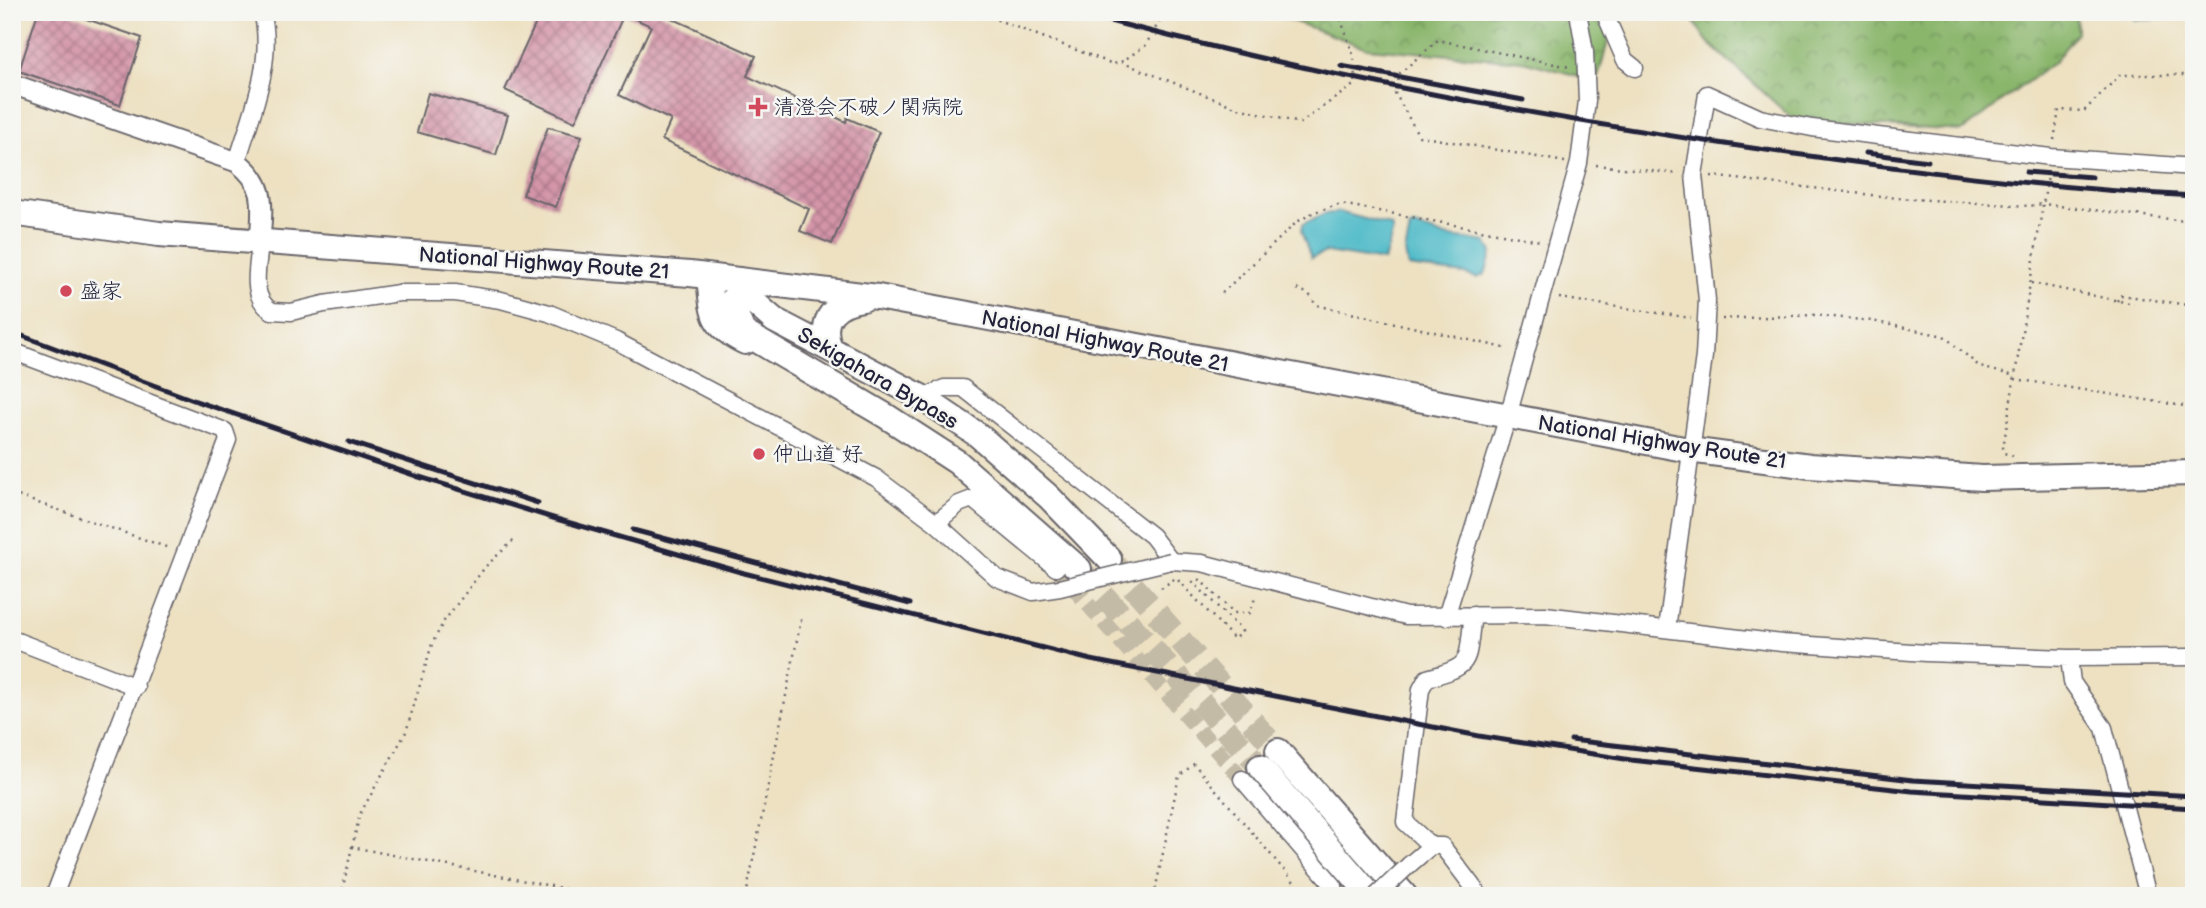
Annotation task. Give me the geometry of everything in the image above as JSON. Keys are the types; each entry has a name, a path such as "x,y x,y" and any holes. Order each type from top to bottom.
{"highway":[{"name":"National Highway Route 21","path":"12,213 159,234 709,277 878,297 1689,450 1810,466 1982,478 2194,473"},
{"name":"Sekigahara Bypass","path":"709,277 712,305 724,332 800,367"},
{"name":"Sekigahara Bypass","path":"740,280 761,311 923,398 988,444 1049,497 1110,559"},
{"name":"Sekigahara Bypass","path":"740,280 732,305 743,332 886,416 957,462 1067,568"},
{"path":"829,346 825,323 835,308 846,302 878,297"},
{"path":"1260,766 1371,896"},
{"path":"1260,766 1405,896"}],"street":[{"path":"237,162 261,78 268,35 262,12"},
{"path":"1446,617 1508,416 1579,163 1587,101 1578,12"},
{"path":"1604,12 1625,60 1635,68"},
{"path":"12,84 237,162 252,173 260,189 257,289 260,299 272,311 291,312 324,304 399,293 455,293 501,300 549,313 616,341 876,478 936,523 997,578 1033,592 1171,561 1202,563 1393,614 1446,617 1545,615 1782,643 2069,658 2194,657"},
{"path":"1667,629 1689,450 1704,356 1706,320 1702,231 1694,174 1707,94 1760,118 2051,157 2194,167"},
{"path":"12,351 225,431 228,440 54,896"},
{"path":"923,398 944,388 963,388 1152,536 1171,561"},
{"path":"936,523 960,504 972,499 1067,568"},
{"path":"1431,846 1405,822 1421,689 1427,678 1458,670 1462,665 1467,655 1473,615"},
{"path":"12,639 135,687"},
{"path":"2069,658 2072,682 2105,728 2148,896"},
{"path":"1260,766 1334,886 1335,896"},
{"path":"1376,896 1431,846 1442,846 1450,853 1480,896"}],"path":[{"path":"977,12 1113,64 1121,62 1145,46 1165,12"},
{"path":"1121,62 1238,108 1300,123 1355,85 1354,57 1340,20 1307,12"},
{"path":"1586,71 1438,40 1400,73 1395,93 1415,134 1419,136 1579,163 1897,198 2014,206 2043,204 2194,222"},
{"path":"2018,457 2004,453 2003,448 2059,110 2084,111 2120,75 2194,75"},
{"path":"1222,293 1297,222 1314,212 1341,204 1556,244"},
{"path":"2031,283 2134,304"},
{"path":"1297,289 1309,294 1316,304 1526,353"},
{"path":"2116,302 2121,295 2194,306"},
{"path":"1542,296 1706,320 1814,315 1872,321 1944,337 1980,367 2015,377 2190,407"},
{"path":"2193,391 2187,436 2194,453"},
{"path":"12,494 185,553"},
{"path":"341,896 360,814 406,732 432,644 444,621 486,566 514,540"},
{"path":"1161,588 1175,578 1234,639 1242,631 1189,580 1195,574 1234,613 1244,615 1250,613 1261,578"},
{"path":"746,896 802,615"},
{"path":"1154,896 1178,776 1194,764 1306,896"},
{"path":"352,847 602,896"}],"green space":[{"path":"1268,12 1616,12 1597,81 1523,61 1367,48"},
{"path":"1687,12 2076,12 2077,33 2054,62 1962,131 1794,120 1708,42"}],"water":[{"path":"2124,12 2194,12 2194,18 2136,20"},
{"path":"1339,212 1391,226 1393,231 1384,261 1326,252 1311,258 1301,231 1303,224 1325,214"},
{"path":"1415,226 1443,236 1486,242 1492,252 1485,274 1477,278 1408,267 1405,253 1410,228"}],"building":[{"path":"38,12 66,12 142,38 120,105 19,71"},
{"path":"541,12 658,12 756,56 747,76 846,122 847,118 879,132 832,244 800,231 809,209 662,140 671,120 619,95 651,26 624,14 575,122 505,90"},
{"path":"428,93 508,115 496,155 417,132"},
{"path":"548,127 582,136 556,207 523,195"}],"tunnel":[{"path":"1109,559 1278,751"},
{"path":"1056,568 1242,779"},
{"path":"1079,569 1260,767"}],"railway":[{"path":"1076,12 1327,73 1581,121 1917,170 2028,183 2194,196"},
{"path":"1341,66 1523,100"},
{"path":"1866,153 1928,161"},
{"path":"2026,172 2092,177"},
{"path":"12,332 196,401 416,476 553,518 744,573 1091,660 1479,736 1631,760 1912,791 2194,808"},
{"path":"349,442 538,503"},
{"path":"633,530 910,604"},
{"path":"1571,740 1913,780 2194,796"}],"place":[{"name":"清澄会不破ノ関病院","path":"758,107"},
{"name":"盛家","path":"66,291"},
{"name":"仲山道 好","path":"759,454"}]}
